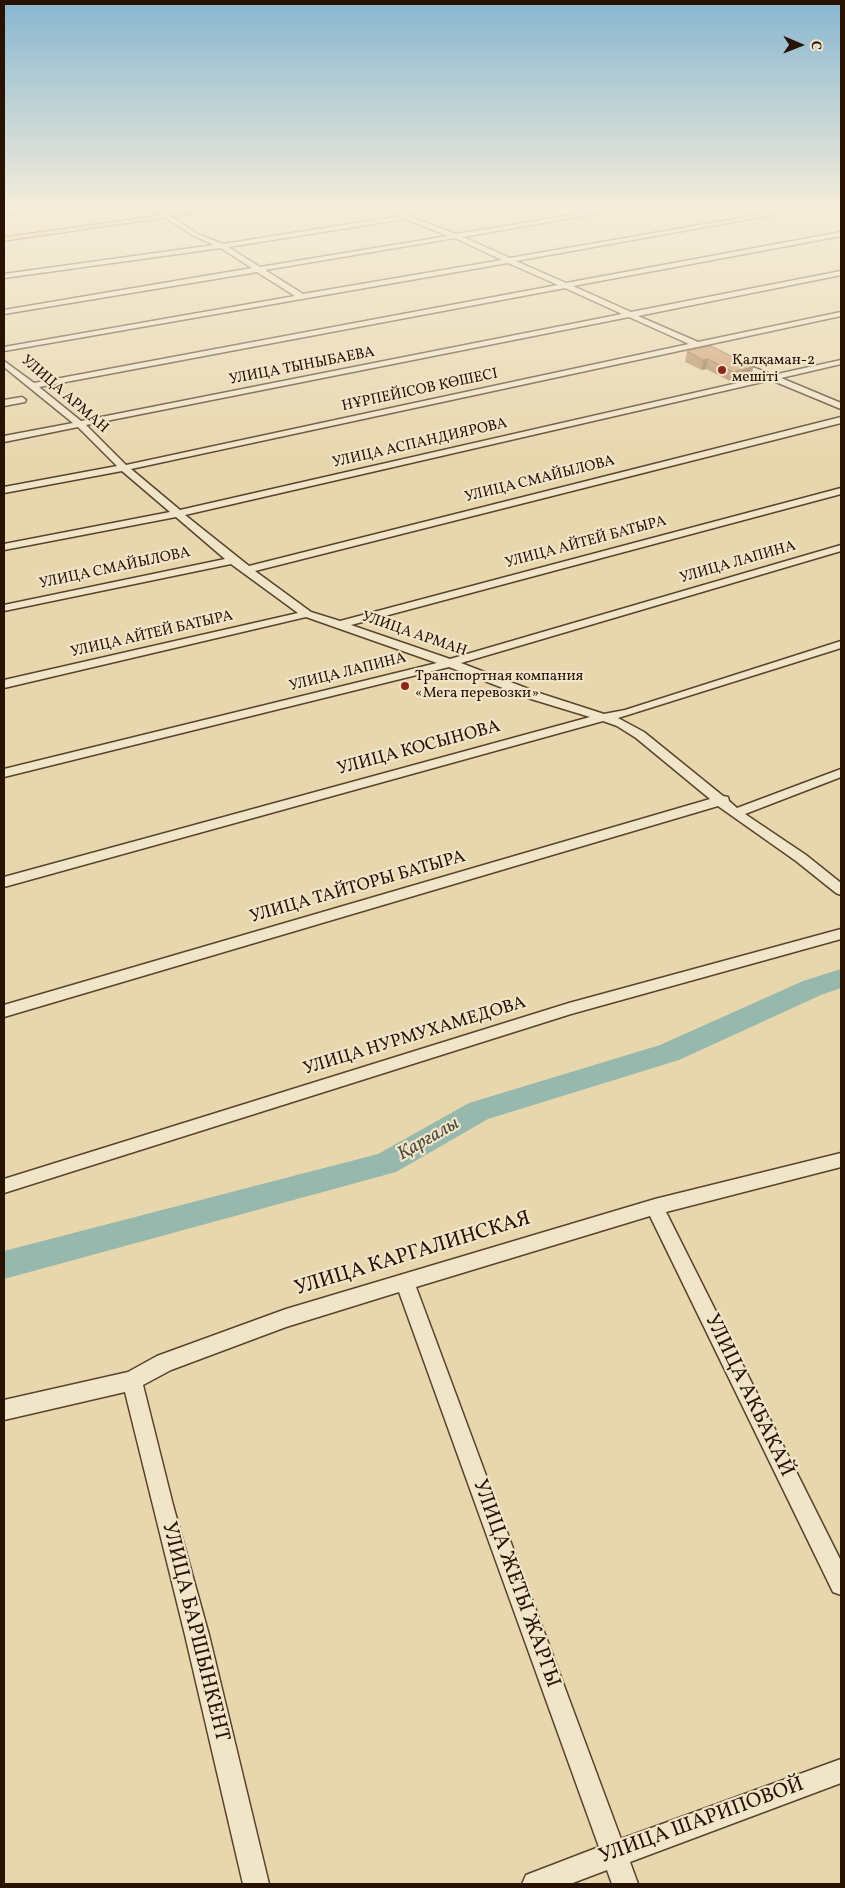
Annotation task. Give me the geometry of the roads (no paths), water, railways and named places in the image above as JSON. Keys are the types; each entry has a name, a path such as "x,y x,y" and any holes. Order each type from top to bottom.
{"street":[{"path":"4,312 98,296"},
{"path":"4,348 307,296"},
{"path":"31,386 512,296"},
{"path":"589,296 706,350"},
{"name":"УЛИЦА ТЫНЫБАЕВА","path":"4,439 729,296"},
{"name":"НҰРПЕЙІСОВ КӨШЕСІ","path":"4,490 124,468 841,314"},
{"path":"724,358 841,406"},
{"name":"УЛИЦА АСПАНДИЯРОВА","path":"4,547 179,513 841,362"},
{"name":"УЛИЦА АРМАН","path":"4,363 81,425 124,468 233,560 307,614 450,663 535,696 621,723 640,734 723,800 735,813 801,858 841,890"},
{"path":"4,403 22,400"},
{"name":"УЛИЦА СМАЙЫЛОВА","path":"247,570 841,420"},
{"name":"УЛИЦА АЙТЕЙ БАТЫРА","path":"339,624 841,491"},
{"name":"УЛИЦА ЛАПИНА","path":"4,773 450,663 841,548"},
{"name":"УЛИЦА СМАЙЫЛОВА","path":"4,608 233,560"},
{"name":"УЛИЦА АЙТЕЙ БАТЫРА","path":"4,684 307,614"},
{"name":"УЛИЦА КОСЫНОВА","path":"4,882 606,717 627,713 841,644"},
{"path":"735,813 841,773"},
{"name":"УЛИЦА ТАЙТОРЫ БАТЫРА","path":"4,1011 723,800"},
{"name":"УЛИЦА НУРМУХАМЕДОВА","path":"4,1186 569,1009 841,934"},
{"name":"УЛИЦА КАРГАЛИНСКАЯ","path":"4,1410 97,1390 132,1380 164,1363 286,1318 655,1207 841,1160"},
{"name":"УЛИЦА АКБАКАЙ","path":"655,1207 841,1584"},
{"name":"УЛИЦА ЖЕТЫ ЖАРГЫ","path":"405,1283 625,1884"},
{"name":"УЛИЦА БАРШЫНКЕНТ","path":"132,1380 162,1505 197,1635 256,1884"},
{"name":"УЛИЦА ШАРИПОВОЙ","path":"535,1884 841,1771"}],"waterway":[{"name":"Қарғалы","path":"4,1265 386,1164 479,1111 669,1053 812,988 841,978"}],"place":[{"name":"Қалқаман-2 мешіті","path":"722,370"},
{"name":"Транспортная компания «Мега перевозки»","path":"405,686"}]}
